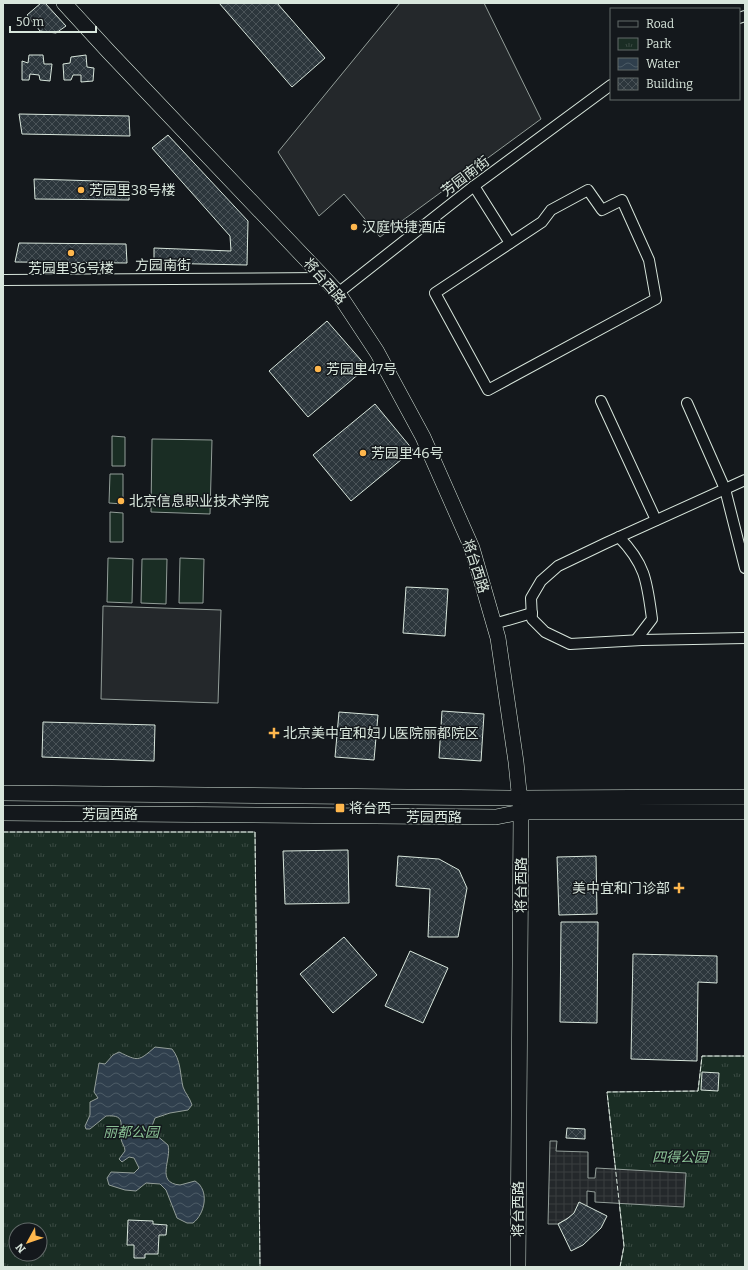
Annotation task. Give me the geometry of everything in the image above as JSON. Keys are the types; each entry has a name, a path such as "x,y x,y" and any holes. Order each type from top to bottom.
{"main road":[{"name":"将台西路","path":"64,3 338,293 377,352 423,437 472,548 498,638 521,805 518,1267"},
{"name":"芳园西路","path":"3,793 521,805 745,812"},
{"name":"芳园西路","path":"3,813 496,817 521,805 745,797"}],"street":[{"name":"芳园南街","path":"338,293 474,186 610,86"},
{"path":"474,186 510,243"},
{"path":"588,190 602,210 622,200 649,260 656,299 488,390 435,293 510,243 542,222 551,210 588,190"},
{"name":"方园南街","path":"3,280 324,278"},
{"path":"601,401 656,520"},
{"path":"687,403 725,489 745,568"},
{"path":"745,480 558,566 541,581 531,598 532,619 545,632 570,644 636,640 745,638"},
{"path":"619,537 633,551 647,580 652,619 636,640"},
{"path":"494,624 532,613"}],"green space":[{"path":"112,436 125,437 125,466 112,466"},
{"path":"152,439 212,440 210,514 151,512"},
{"path":"110,474 123,474 123,504 109,503"},
{"path":"110,512 123,513 123,542 110,542"},
{"path":"108,558 133,559 132,603 107,602"},
{"path":"180,558 204,559 203,603 179,603"},
{"path":"142,559 167,559 166,604 141,603"},
{"name":"丽都公园","path":"3,832 255,832 260,1267 3,1267"},
{"name":"四得公园","path":"702,1056 745,1056 745,1267 620,1267 624,1246 607,1092 698,1091"}],"shaded area":[{"path":"400,3 484,3 541,119 380,237 344,194 319,216 278,152"},
{"path":"103,606 221,610 218,703 101,699"},
{"path":"550,1141 557,1141 556,1151 588,1152 588,1178 595,1178 596,1168 686,1173 684,1207 595,1202 595,1192 587,1191 587,1206 558,1224 548,1224"}],"water":[{"path":"155,1047 172,1049 175,1053 179,1062 183,1087 192,1105 188,1110 170,1113 155,1118 152,1126 155,1134 168,1145 169,1151 166,1175 168,1180 172,1183 180,1185 195,1181 203,1190 203,1208 193,1223 187,1223 177,1218 166,1190 160,1184 146,1183 136,1191 125,1190 109,1185 107,1178 111,1172 134,1173 139,1168 134,1158 129,1157 122,1162 119,1159 125,1151 125,1148 120,1135 121,1123 118,1117 106,1116 90,1129 86,1129 85,1126 90,1115 90,1102 98,1098 94,1092 99,1063 105,1064 113,1055 119,1052 130,1057 141,1058"}],"building":[{"path":"41,3 45,3 66,26 56,33 40,31 27,15"},
{"path":"219,3 277,3 325,58 292,87"},
{"path":"29,55 43,55 44,64 52,64 50,81 40,80 39,75 30,74 29,80 22,80 22,61 28,63"},
{"path":"86,55 87,67 94,68 93,81 81,82 81,75 73,75 71,80 64,80 63,64 70,63 71,57"},
{"path":"19,114 129,116 130,136 22,134"},
{"path":"168,135 248,221 247,265 154,263 154,248 231,251 230,236 152,148"},
{"name":"芳园里38号楼","path":"34,179 129,182 129,200 35,199"},
{"name":"芳园里36号楼","path":"19,243 126,244 127,263 15,262"},
{"name":"芳园里47号","path":"327,321 367,367 308,417 269,371"},
{"name":"芳园里46号","path":"375,404 413,450 351,501 313,455"},
{"path":"406,587 448,589 445,636 403,633"},
{"path":"442,711 484,714 481,761 439,758"},
{"path":"339,712 378,715 374,760 335,757"},
{"path":"43,722 155,725 154,761 42,757"},
{"path":"348,850 349,903 285,904 283,851"},
{"path":"398,856 439,859 459,870 467,888 458,937 428,937 430,889 396,886"},
{"path":"596,856 597,914 559,915 557,857"},
{"path":"561,922 598,922 597,1023 560,1022"},
{"path":"344,937 377,975 333,1013 300,974"},
{"path":"410,951 448,968 423,1023 385,1006"},
{"path":"633,954 717,956 717,983 698,982 697,1061 631,1059"},
{"path":"702,1072 719,1073 718,1091 701,1090"},
{"path":"567,1128 585,1129 585,1139 566,1138"},
{"path":"579,1202 607,1216 601,1228 583,1245 571,1251 558,1224 574,1213"},
{"path":"128,1220 153,1221 153,1224 167,1225 166,1235 159,1235 158,1254 145,1254 145,1258 134,1258 134,1245 127,1245"}],"fence":[{"path":"3,832 255,832 260,1267"},
{"path":"620,1267 624,1246 607,1092 698,1091 702,1056 745,1056"}],"place":[{"name":"芳园里38号楼","path":"81,190"},
{"name":"汉庭快捷酒店","path":"354,227"},
{"name":"芳园里36号楼","path":"71,253"},
{"name":"芳园里47号","path":"318,369"},
{"name":"芳园里46号","path":"363,453"},
{"name":"北京信息职业技术学院","path":"121,501"},
{"name":"北京美中宜和妇儿医院丽都院区","path":"274,733"},
{"name":"将台西","path":"340,808"},
{"name":"美中宜和门诊部","path":"679,888"}]}
